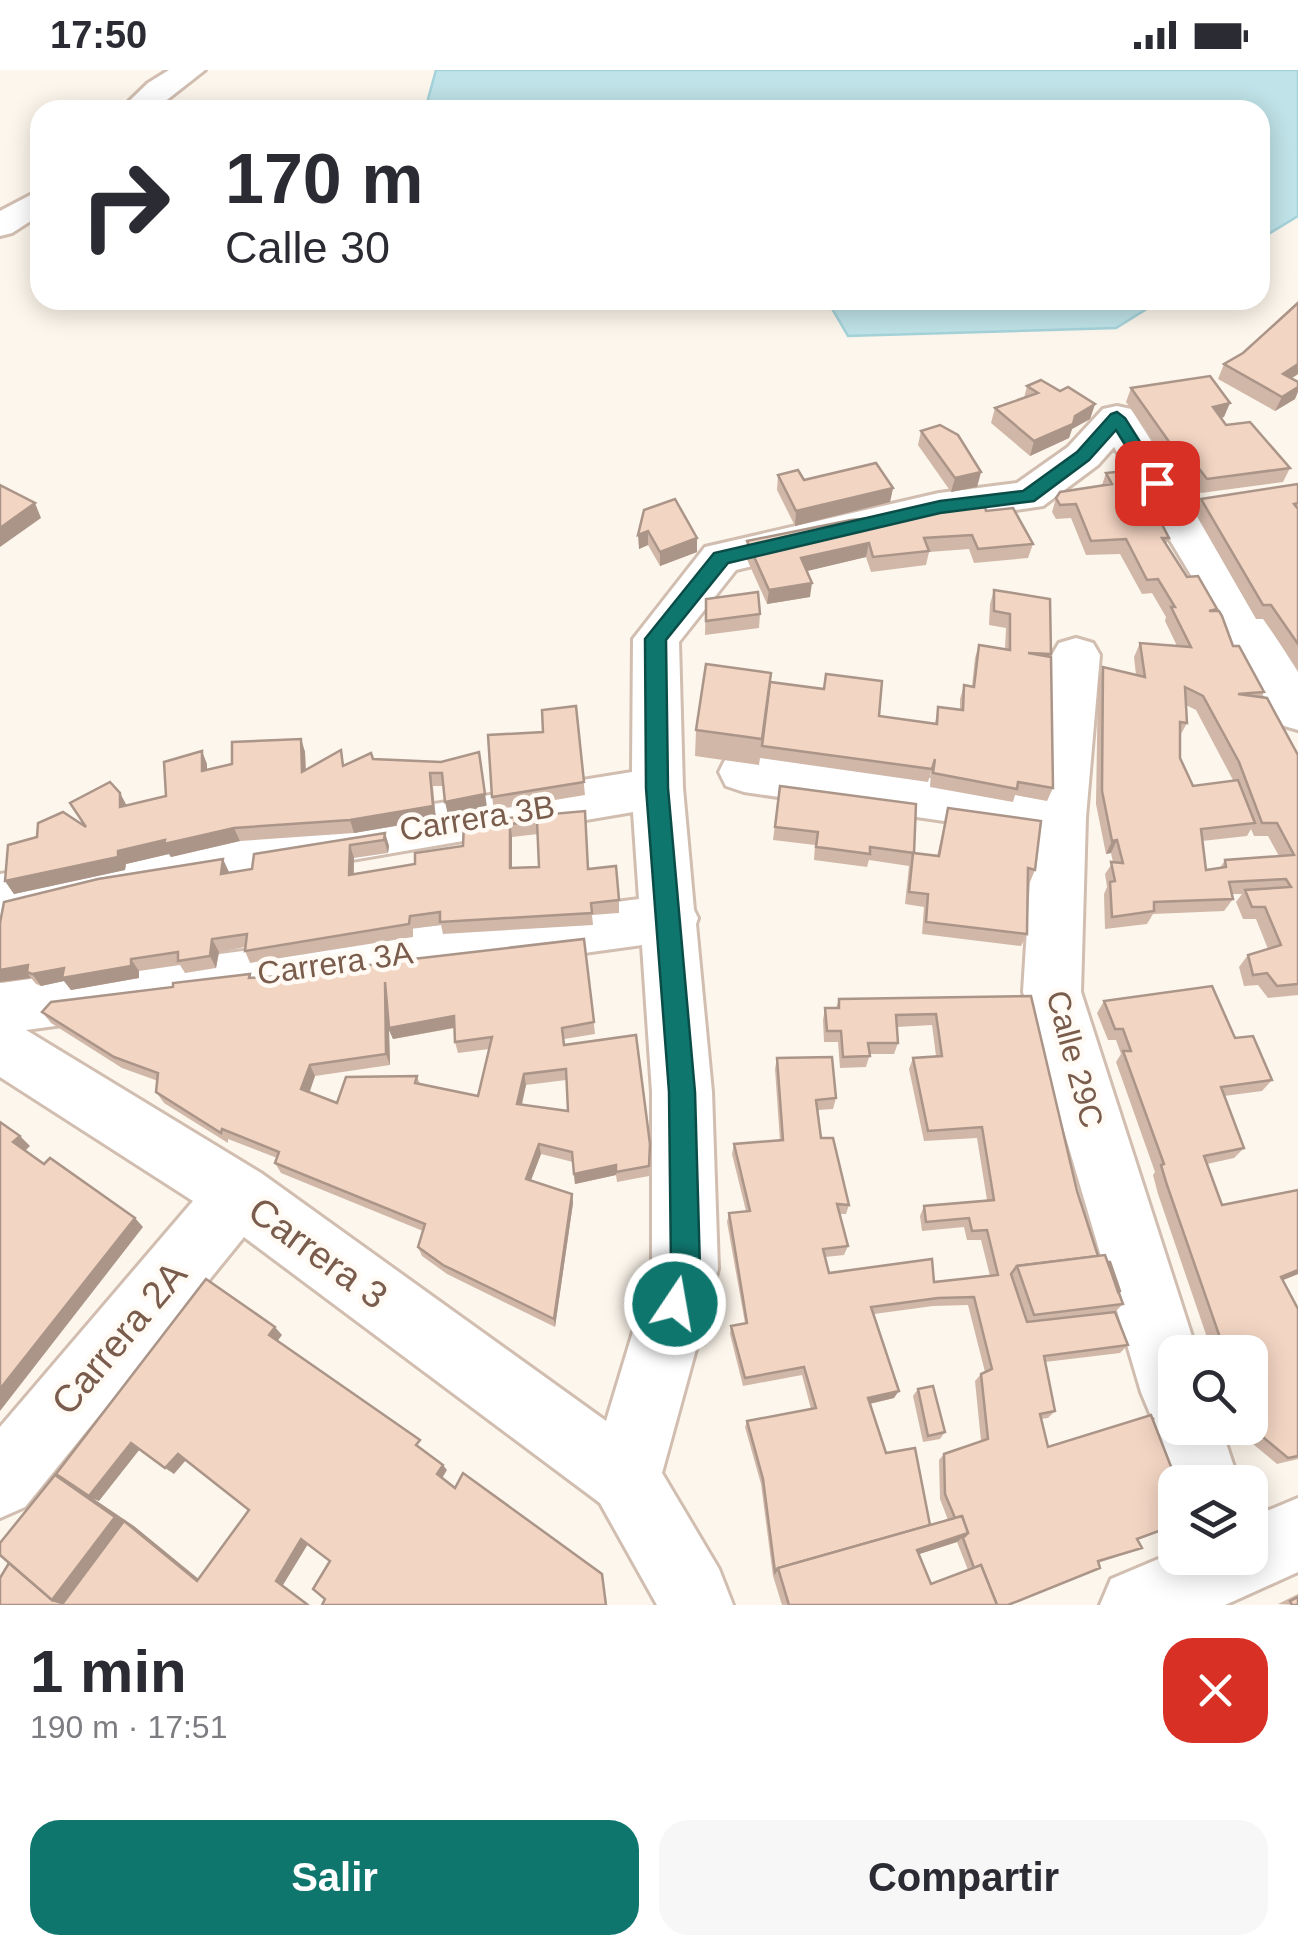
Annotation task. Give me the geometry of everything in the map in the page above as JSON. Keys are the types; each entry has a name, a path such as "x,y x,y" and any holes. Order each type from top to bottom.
{"street":[{"path":"147,100 190,70"},
{"path":"0,226 30,209"},
{"path":"696,1605 625,1478 686,1269 682,1092 671,918 657,788 656,639 721,558 940,507 1028,496 1083,456 1117,418 1298,712"},
{"name":"Calle 29C","path":"1076,655 1060,816 1052,992 1158,1337"},
{"path":"744,772 1060,816"},
{"name":"Carrera 3B","path":"0,897 657,788"},
{"name":"Carrera 3A","path":"0,1008 671,918"},
{"name":"Carrera 3","path":"0,1044 239,1195 625,1478"},
{"name":"Carrera 2A","path":"0,1482 239,1195"},
{"path":"1268,1552 1298,1534"},
{"path":"1137,1605 1222,1575"}],"water":[{"path":"436,70 1298,70 1298,216 1270,233 1270,100 428,100"},
{"path":"833,310 1145,310 1116,328 848,336"}],"building":[{"path":"1298,303 1298,364 1283,374 1298,382 1298,387 1282,397 1224,364 1243,353"},
{"path":"1210,376 1230,403 1213,407 1226,425 1250,422 1290,468 1207,479 1187,453 1177,453 1131,388"},
{"path":"1041,380 1060,391 1068,387 1095,404 1075,416 1073,424 1034,441 995,408 1038,393 1027,386"},
{"path":"940,425 958,435 981,472 955,478 921,431"},
{"path":"876,463 893,488 796,511 778,475 798,470 804,480"},
{"path":"1134,470 1169,538 1162,538 1187,577 1198,576 1217,609 1209,611 1219,611 1233,646 1239,646 1264,692 1238,694 1267,698 1298,755 1298,984 1277,986 1267,973 1253,975 1248,955 1281,945 1265,907 1252,907 1245,890 1291,887 1286,879 1229,882 1233,899 1154,902 1154,911 1112,917 1110,882 1115,881 1111,862 1123,863 1117,840 1112,841 1102,791 1103,667 1145,677 1140,643 1191,647 1171,607 1175,607 1158,579 1147,580 1126,539 1091,541 1076,504 1060,505 1056,498 1060,492 1112,484 1106,473","holes":["1185,687 1203,696 1239,762 1262,823 1277,823 1294,855 1225,860 1226,867 1206,870 1201,829 1255,823 1238,780 1193,786 1180,758 1180,722 1187,723"]},
{"path":"1298,484 1298,503 1294,504 1298,509 1298,644 1271,605 1263,605 1201,499"},
{"path":"0,485 35,503 0,528"},
{"path":"675,499 697,538 660,552 648,531 638,535 644,510"},
{"path":"985,507 986,511 1013,508 1033,544 978,549 972,535 924,538 929,551 873,557 869,543 801,558 812,583 769,590 747,541 851,520"},
{"path":"994,590 1050,599 1051,654 1028,653 1051,657 1053,788 1018,782 1017,789 933,773 935,759 932,769 762,746 770,682 824,689 826,674 882,681 879,716 937,724 938,707 963,710 964,685 974,687 979,645 1010,650 1010,614 994,611"},
{"path":"758,592 760,614 706,621 706,599"},
{"path":"706,664 771,673 762,739 696,730"},
{"path":"576,706 584,782 492,797 488,735 543,732 542,710"},
{"path":"301,739 302,772 341,750 343,766 371,753 373,759 441,762 479,752 485,794 445,802 442,773 430,773 433,806 350,820 234,828 164,844 165,840 118,851 118,857 5,881 8,845 37,837 38,823 63,812 86,827 70,803 110,782 120,793 120,807 166,796 164,762 202,751 202,771 232,764 232,742"},
{"path":"780,786 916,804 914,853 870,847 870,854 816,847 818,832 775,827"},
{"path":"948,808 1041,821 1035,870 1028,868 1027,934 926,922 928,894 909,892 913,853 939,856"},
{"path":"585,811 588,869 616,866 619,900 591,903 592,913 440,922 440,912 410,916 409,924 245,951 247,934 212,939 210,956 178,961 178,952 131,959 131,966 62,978 64,968 32,974 27,972 28,965 0,970 4,902 98,879 223,859 221,874 252,869 254,854 385,833 384,840 350,845 349,875 415,864 415,853 463,846 464,822","holes":["537,821 539,867 510,868 510,824"]},
{"path":"584,939 594,1022 562,1028 564,1045 636,1035 650,1144 649,1166 616,1172 616,1165 574,1174 572,1152 539,1144 526,1179 572,1194 554,1319 443,1265 418,1247 425,1224 275,1163 279,1152 222,1129 221,1133 156,1092 158,1073 114,1057 42,1012 51,1002 173,987 173,983 250,974 249,978 317,974","holes":["385,982 389,1028 454,1016 455,1042 492,1037 478,1096 415,1083 417,1076 346,1077 337,1103 301,1089 310,1065 386,1054","566,1069 568,1111 517,1104 524,1074"]},
{"path":"1212,986 1235,1038 1253,1036 1272,1080 1221,1087 1244,1148 1204,1156 1222,1205 1298,1190 1298,1270 1281,1277 1298,1309 1298,1456 1288,1458 1268,1441 1268,1335 1219,1335 1123,1051 1131,1051 1123,1029 1115,1029 1104,1001"},
{"path":"1031,996 1077,1191 1098,1256 1017,1266 1011,1274 1027,1322 1115,1312 1128,1345 1044,1356 1055,1411 1040,1414 1048,1447 1151,1415 1158,1445 1163,1445 1170,1465 1158,1465 1158,1531 1137,1539 1142,1548 1098,1561 1100,1568 1008,1605 997,1605 981,1565 974,1568 963,1538 968,1533 962,1516 955,1518 945,1494 944,1454 988,1439 981,1374 992,1369 974,1297 871,1307 899,1391 868,1398 886,1453 915,1448 930,1525 775,1572 763,1479 747,1421 816,1408 804,1367 745,1378 731,1326 747,1323 729,1213 750,1211 734,1144 783,1140 777,1058 832,1057 836,1098 816,1100 821,1138 833,1138 849,1205 837,1204 848,1246 823,1249 829,1273 932,1259 934,1282 998,1275 987,1230 972,1231 969,1218 926,1222 924,1206 994,1200 982,1127 928,1131 913,1058 942,1056 936,1014 896,1015 898,1043 868,1043 870,1056 843,1057 841,1031 827,1031 825,1008 839,1008 839,999"},
{"path":"0,1122 20,1136 13,1142 44,1164 50,1158 135,1218 0,1389"},
{"path":"1105,1255 1123,1304 1034,1315 1017,1266"},
{"path":"1108,1262 1120,1291 1118,1292"},
{"path":"206,1279 275,1327 269,1335 420,1440 416,1445 443,1465 437,1474 455,1488 463,1473 602,1574 606,1605 322,1605 325,1599 313,1589 330,1561 301,1539 276,1581 308,1605 0,1605 0,1578 9,1563 52,1600 63,1603 124,1521 197,1581 249,1510 178,1454 165,1468 131,1443 89,1496 56,1474"},
{"path":"933,1386 945,1432 928,1436 918,1389"},
{"path":"55,1475 115,1517 52,1600 0,1555 0,1543"},
{"path":"962,1516 968,1533 917,1550 931,1584 981,1565 997,1605 789,1605 778,1568"}],"route":[{"path":"675,1304 686,1269 682,1092 671,918 657,788 656,639 721,558 940,507 1028,496 1083,456 1117,418 1157,483"}]}
